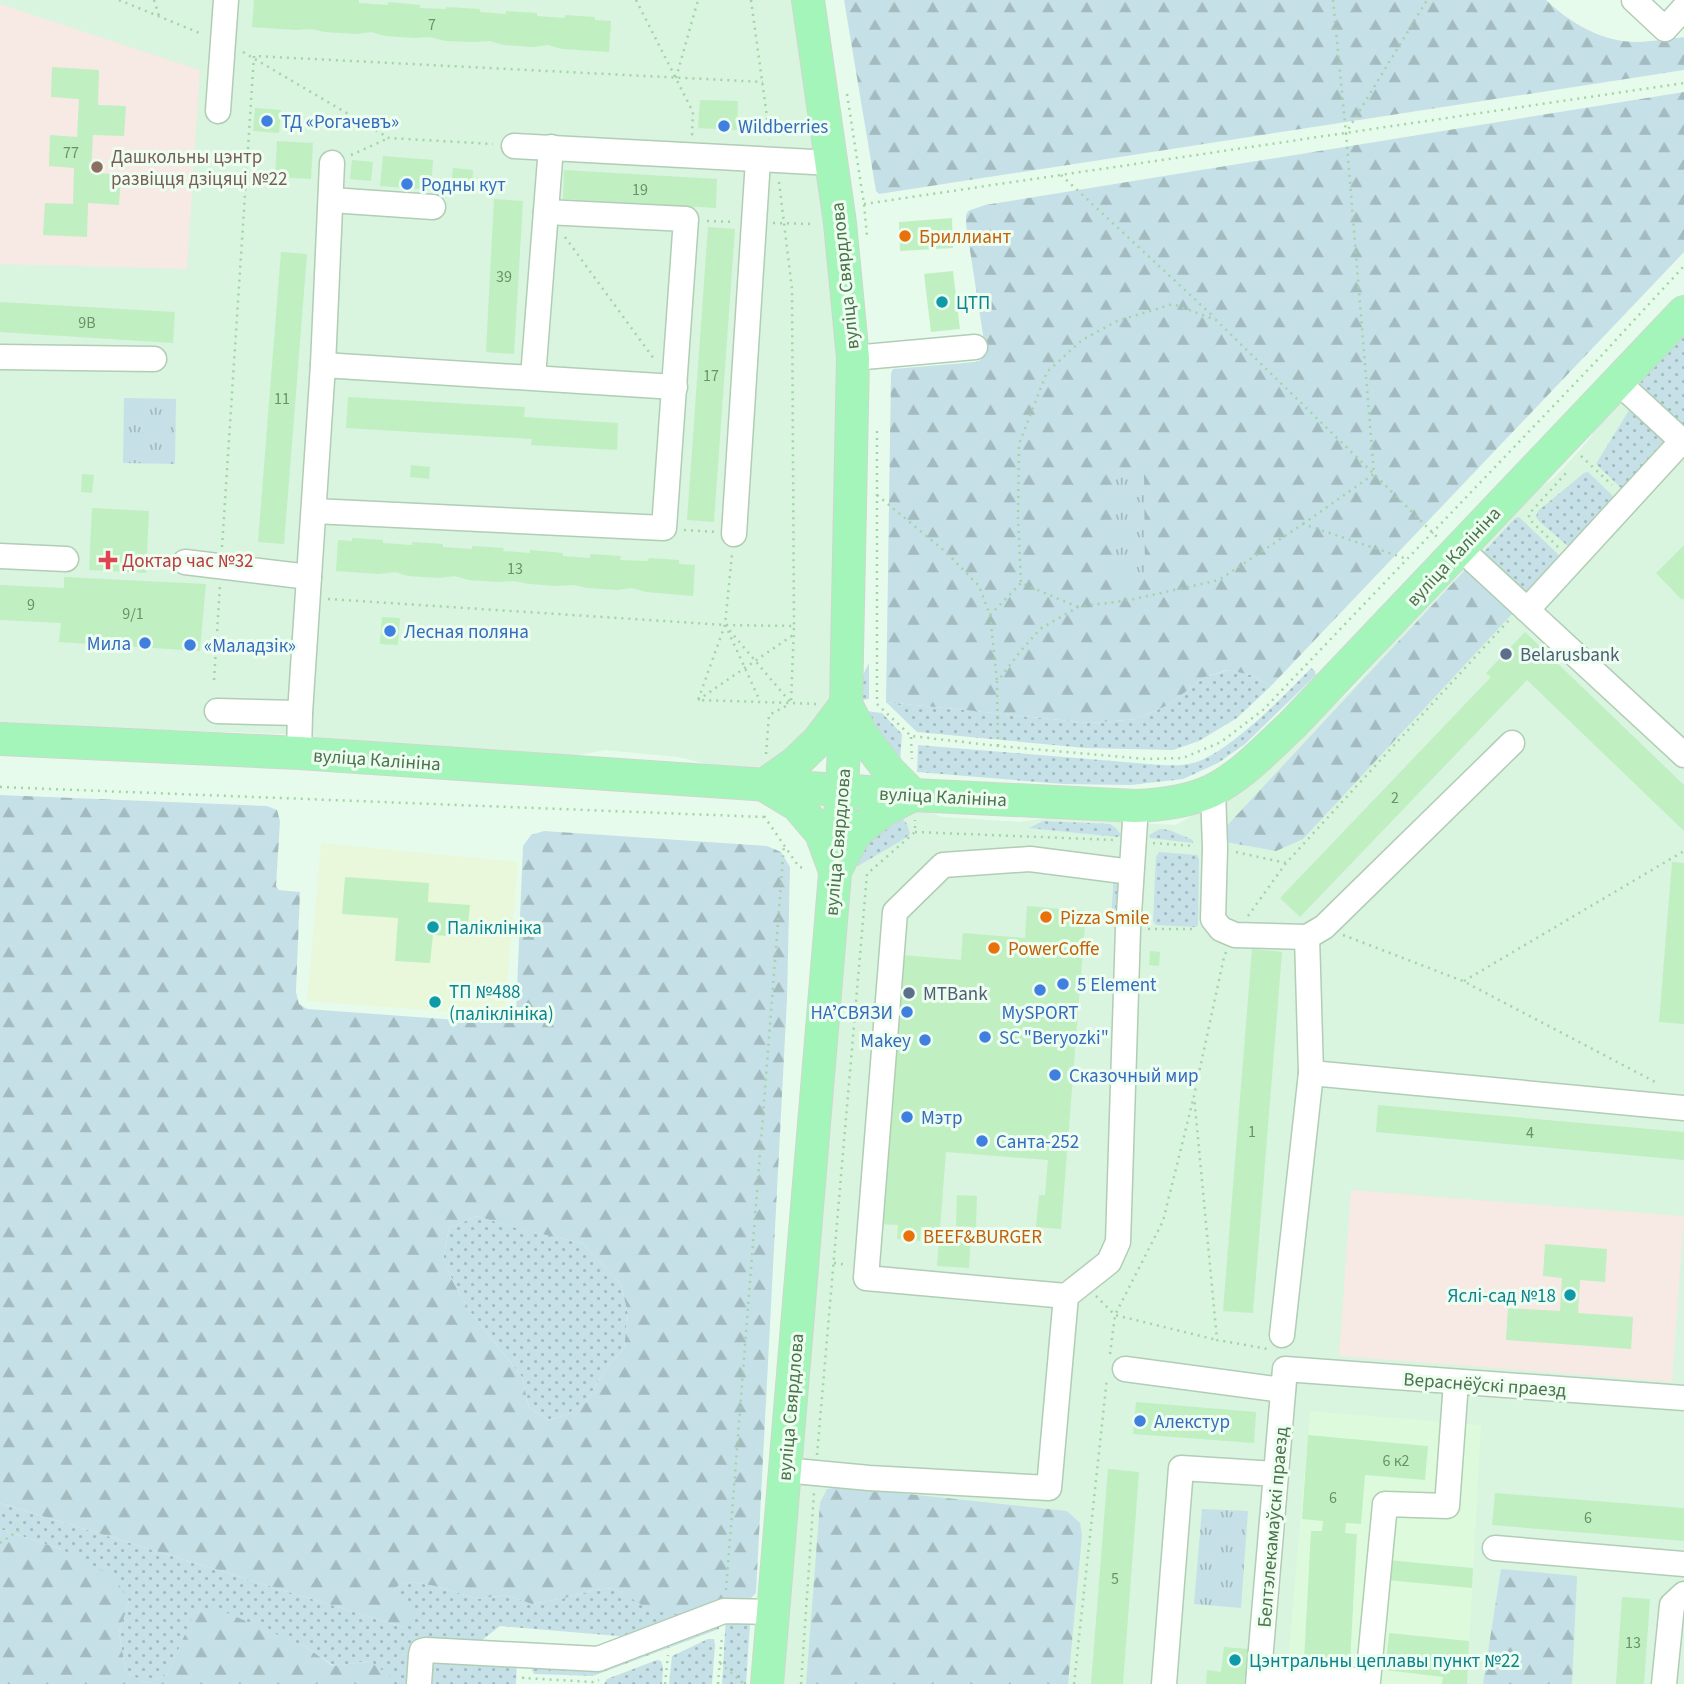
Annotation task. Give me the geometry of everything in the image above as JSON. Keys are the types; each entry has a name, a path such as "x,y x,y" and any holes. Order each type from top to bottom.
{"main road":[{"name":"вуліца Свярдлова","path":"767,1684 784,1470 822,870 842,790 832,704 853,358 840,223 808,0"},
{"name":"вуліца Калініна","path":"0,739 299,753 842,790 914,803 1136,806 1187,800 1213,790 1243,770 1292,725 1684,312"},
{"path":"832,704 862,735 914,803 884,810 855,833 822,870 821,833 797,804 765,785 795,763 818,741 832,704"}],"street":[{"path":"219,111 226,0"},
{"path":"1634,0 1665,29 1684,8"},
{"path":"514,146 764,150 832,163"},
{"path":"533,377 551,147"},
{"path":"734,534 764,150"},
{"path":"299,753 323,365 332,163"},
{"path":"331,200 433,208"},
{"path":"314,510 664,528 686,219 546,212"},
{"path":"853,358 975,347"},
{"path":"0,357 154,359"},
{"path":"323,365 675,387"},
{"path":"1525,608 1682,441 1619,382"},
{"path":"1460,548 1684,755"},
{"path":"0,556 66,559"},
{"path":"185,562 221,566 309,587"},
{"path":"217,711 300,713"},
{"path":"1213,790 1213,919 1228,932 1315,932 1512,743"},
{"path":"1131,872 1030,859 943,865 895,912 866,1278 1075,1289 1109,1262 1118,1242 1128,929 1136,806"},
{"path":"1282,1335 1311,1073 1315,932"},
{"path":"1311,1073 1684,1108"},
{"path":"784,1470 869,1478 1049,1488 1075,1289"},
{"name":"Вераснёўскі праезд","path":"1115,1364 1284,1380 1456,1382 1684,1398"},
{"name":"Белтэлекамаўскі праезд","path":"1259,1679 1284,1380"},
{"path":"1259,1679 1368,1681 1385,1504 1447,1506 1456,1382"},
{"path":"1164,1684 1181,1468 1276,1474"},
{"path":"1495,1548 1684,1564"},
{"path":"1664,1684 1672,1605 1684,1594"},
{"path":"419,1684 421,1655 422,1651 426,1650 598,1659 724,1611 773,1612"}],"path":[{"path":"120,0 254,56 389,138"},
{"path":"154,0 159,16"},
{"path":"636,0 693,112 692,134 705,135"},
{"path":"676,78 698,0"},
{"path":"751,0 762,82 764,150"},
{"path":"1333,0 1374,474"},
{"path":"1346,133 1427,0"},
{"path":"254,56 762,82"},
{"path":"214,680 254,56"},
{"path":"864,204 1684,83"},
{"path":"847,95 867,236"},
{"path":"332,163 389,138 514,146"},
{"path":"1061,175 1216,320 1433,533"},
{"path":"779,182 792,289 794,626 791,703"},
{"path":"546,212 675,387"},
{"path":"784,224 819,224"},
{"path":"877,431 877,704 911,736 1158,759 1183,758 1221,742 1263,710 1684,266"},
{"path":"990,615 1021,583 1017,517 1019,444 1047,372 1082,340 1117,321 1173,304 1216,320"},
{"path":"1581,456 1615,488"},
{"path":"1558,547 1529,519 1530,514 1573,466"},
{"path":"997,682 1040,629 1078,607 1130,600 1219,580 1374,474"},
{"path":"877,495 947,553 979,586 990,615 997,682 998,746"},
{"path":"1303,524 1407,559"},
{"path":"664,528 734,534 725,625 698,700"},
{"path":"1021,583 1078,607"},
{"path":"309,587 725,625 794,626"},
{"path":"1074,1684 1115,1364 1115,1315 1163,1221 1194,1096 1228,932 1286,863 1525,608"},
{"path":"725,625 791,703"},
{"path":"725,625 761,702"},
{"path":"698,700 793,634"},
{"path":"698,700 832,704"},
{"path":"791,703 769,715 764,817 799,867 822,870"},
{"path":"911,736 912,761"},
{"path":"0,787 764,817"},
{"path":"914,803 915,832"},
{"path":"801,1684 816,1472 867,874 915,832 1133,841 1215,848 1286,863"},
{"path":"718,1684 784,845"},
{"path":"1463,981 1684,851"},
{"path":"1128,929 1228,932"},
{"path":"1315,932 1463,981 1660,1085"},
{"path":"1194,1096 1217,1340"},
{"path":"1075,1289 1115,1315 1217,1340 1283,1352 1282,1335"},
{"path":"0,1543 22,1528"},
{"path":"665,1684 668,1652"},
{"path":"719,1663 744,1684"}],"shaded area":[{"path":"0,0 791,0 828,250 839,381 841,455 830,697 826,722 761,770 723,768 678,757 605,750 562,758 284,734 0,724"},
{"name":"Дашкольны цэнтр развіцця дзіцяці №22","path":"0,4 200,70 187,269 0,264"},
{"path":"1684,326 1684,1684 777,1684 852,840 917,808 943,817 1020,822 1047,818 1176,825 1254,780 1353,688 1519,502 1554,478 1586,443 1630,383"},
{"path":"321,843 518,862 504,1016 307,1001"},
{"path":"1351,1190 1684,1216 1672,1382 1339,1356"},
{"path":"1310,1411 1481,1425 1467,1684 1286,1684"}],"green space":[{"path":"844,0 1546,0 1577,24 1614,39 1640,42 1684,37 1684,70 879,194 876,191"},
{"path":"1684,92 1684,252 1271,686 1251,675 1228,670 1205,677 1168,705 1137,719 1090,723 886,702 891,373 893,369 976,362 984,357 985,348 966,224 968,211 985,205"},
{"path":"1684,333 1684,426 1682,429 1633,387"},
{"path":"124,398 176,399 175,464 123,463"},
{"path":"1631,407 1670,438 1622,489 1596,464"},
{"path":"1115,472 1144,472 1145,576 1116,576"},
{"path":"1588,472 1615,498 1569,547 1536,517 1538,511"},
{"path":"1519,517 1561,557 1526,596 1481,555 1515,518"},
{"path":"1465,570 1512,610 1512,614 1303,839 1276,851 1220,841 1222,831"},
{"path":"869,663 869,699 862,700 861,679"},
{"path":"1311,668 1316,675 1245,744 1218,763 1183,779 1131,785 1063,784 917,772 918,745 1161,765 1188,764 1202,760 1235,739"},
{"path":"1229,670 1251,675 1271,686 1237,718 1199,741 1173,750 1085,748 917,732 886,702 1090,723 1137,719 1168,705 1205,677"},
{"path":"863,712 882,713 902,734 900,762"},
{"path":"0,795 267,806 277,810 280,821 276,886 279,890 300,892 296,992 299,1004 307,1009 498,1023 507,1021 516,1012 523,846 531,835 544,831 767,846 781,852 790,867 787,999 756,1593 751,1598 744,1602 684,1615 652,1611 614,1588 532,1604 506,1595 477,1599 413,1582 402,1583 394,1589 398,1600 412,1613 410,1625 403,1627 0,1503","holes":["477,1216 519,1229 582,1243 621,1284 628,1314 624,1348 605,1370 586,1402 566,1415 548,1420 529,1407 522,1377 472,1314 443,1260 449,1228"]},
{"path":"901,817 910,834 858,866 852,866 855,845"},
{"path":"1043,821 1110,824 1121,835 1118,837 1029,828"},
{"path":"1160,829 1193,840 1193,843 1150,838 1149,835"},
{"path":"1159,852 1197,855 1199,859 1196,927 1156,925 1153,921 1156,857"},
{"path":"1114,874 1122,879 1119,920 1111,918"},
{"path":"477,1216 582,1243 621,1284 628,1314 624,1348 605,1370 586,1402 566,1415 548,1420 529,1407 522,1377 472,1314 443,1260 449,1228"},
{"path":"842,1487 1067,1511 1080,1523 1082,1535 1068,1684 806,1684 820,1503 827,1489"},
{"path":"0,1503 403,1627 394,1589 402,1583 413,1582 477,1599 506,1595 532,1604 614,1588 630,1597 683,1615 642,1638 500,1626 477,1644 417,1642 413,1684 389,1684 389,1676 370,1661 334,1666 306,1647 218,1610 196,1612 167,1675 146,1683 126,1672 119,1633 129,1601 61,1549 0,1529"},
{"path":"1202,1509 1248,1511 1241,1608 1194,1604"},
{"path":"0,1529 61,1549 114,1577 129,1601 119,1633 126,1672 146,1683 167,1675 195,1612 218,1609 306,1647 333,1666 370,1661 390,1676 389,1684 0,1684"},
{"path":"1501,1569 1577,1576 1572,1684 1483,1684"},
{"path":"726,1615 748,1620 750,1625 746,1684 722,1684"},
{"path":"720,1616 719,1629 593,1676 534,1674 531,1668 533,1664 594,1664"},
{"path":"708,1639 714,1639 715,1645 712,1684 669,1684 672,1656"},
{"path":"428,1659 517,1659 516,1684 422,1684"},
{"path":"657,1660 661,1661 663,1667 662,1684 604,1684 607,1679"}],"building":[{"path":"254,0 359,0 359,3 420,5 420,8 480,9 480,12 537,13 537,16 565,18 565,15 595,17 595,20 611,21 609,52 562,49 548,45 533,47 490,41 385,36 371,32 357,34 252,27"},
{"path":"52,67 99,70 98,105 126,106 124,136 93,135 91,173 121,174 119,205 88,203 87,237 43,235 45,203 73,204 74,168 49,166 50,135 77,137 79,99 51,97"},
{"path":"700,100 738,101 737,130 698,128"},
{"name":"ТД «Рогачевъ»","path":"255,108 281,110 279,133 253,131"},
{"path":"277,141 313,143 311,179 275,177"},
{"path":"383,156 433,160 431,190 380,186"},
{"path":"352,160 373,162 371,181 350,179"},
{"path":"453,168 473,170 472,188 451,187"},
{"path":"564,170 717,179 716,208 563,199"},
{"path":"494,199 523,201 514,354 486,352"},
{"path":"952,218 953,248 900,251 899,222"},
{"path":"708,227 735,229 714,522 687,520"},
{"path":"281,252 307,254 284,544 258,542"},
{"name":"ЦТП","path":"953,271 960,329 931,332 924,274"},
{"path":"0,302 175,312 173,343 0,332"},
{"path":"348,397 525,407 524,417 618,423 617,450 531,445 532,439 346,428"},
{"path":"411,465 430,467 429,479 410,477"},
{"path":"82,474 94,475 92,493 81,492"},
{"path":"92,508 149,511 146,573 89,570"},
{"path":"352,538 412,545 412,542 443,544 443,547 472,549 472,546 504,548 503,551 530,553 530,550 590,558 590,554 621,556 620,560 679,560 679,564 695,565 693,596 646,592 632,588 617,590 469,580 454,576 408,576 395,572 379,574 336,571 338,540 352,541"},
{"path":"1684,545 1684,598 1682,600 1656,573"},
{"path":"64,577 206,584 200,651 59,642 61,623 0,620 0,585 64,588"},
{"name":"Лесная поляна","path":"382,617 400,618 398,645 380,644"},
{"path":"1525,632 1684,785 1684,831 1527,680 1300,917 1280,898 1491,677 1486,673"},
{"path":"1672,862 1684,863 1684,1024 1659,1022"},
{"name":"Паліклініка","path":"345,877 429,883 428,902 470,905 467,937 433,935 430,963 395,961 398,918 342,914"},
{"name":"SC \"Beryozki\"","path":"1027,906 1086,911 1061,1229 1036,1227 1039,1195 1045,1195 1048,1160 946,1152 940,1229 921,1227 920,1241 897,1239 898,1225 880,1224 901,955 961,960 963,933 1025,938"},
{"path":"1252,949 1282,952 1253,1313 1223,1311"},
{"path":"1150,951 1160,952 1159,966 1149,965"},
{"name":"ТП №488 (паліклініка)","path":"428,997 442,998 441,1008 427,1007"},
{"path":"1378,1105 1684,1132 1684,1160 1376,1132"},
{"path":"957,1195 977,1196 976,1227 956,1226"},
{"path":"940,1230 971,1232 969,1268 937,1266"},
{"name":"Яслі-сад №18","path":"1545,1244 1607,1249 1605,1282 1580,1280 1578,1313 1633,1317 1631,1349 1506,1340 1508,1308 1560,1311 1562,1278 1543,1276"},
{"path":"1136,1402 1256,1412 1254,1443 1133,1434"},
{"path":"1308,1435 1428,1446 1425,1480 1365,1475 1361,1524 1346,1523 1345,1533 1357,1534 1350,1663 1304,1660 1311,1531 1322,1531 1323,1521 1302,1519"},
{"path":"1108,1469 1139,1472 1123,1684 1091,1684"},
{"path":"1495,1493 1684,1508 1684,1541 1492,1525"},
{"path":"1388,1560 1473,1568 1472,1588 1386,1580"},
{"path":"1622,1597 1650,1599 1644,1684 1616,1684"},
{"path":"1389,1633 1469,1641 1467,1684 1442,1684 1443,1677 1385,1670"},
{"name":"Цэнтральны цеплавы пункт №22","path":"1224,1647 1248,1649 1244,1684 1206,1684 1207,1670 1221,1672"}],"place":[{"name":"ТД «Рогачевъ»","path":"267,121"},
{"name":"Wildberries","path":"724,126"},
{"name":"Дашкольны цэнтр развіцця дзіцяці №22","path":"97,167"},
{"name":"Родны кут","path":"407,184"},
{"name":"Бриллиант","path":"905,236"},
{"name":"ЦТП","path":"942,302"},
{"name":"Доктар час №32","path":"108,560"},
{"name":"Лесная поляна","path":"390,631"},
{"name":"Мила","path":"145,643"},
{"name":"«Маладзік»","path":"190,645"},
{"name":"Belarusbank","path":"1506,654"},
{"name":"Pizza Smile","path":"1046,917"},
{"name":"Паліклініка","path":"433,927"},
{"name":"PowerCoffe","path":"994,948"},
{"name":"5 Element","path":"1063,984"},
{"name":"MySPORT","path":"1040,990"},
{"name":"MTBank","path":"909,993"},
{"name":"ТП №488 (паліклініка)","path":"435,1002"},
{"name":"НАʼСВЯЗИ","path":"907,1012"},
{"name":"SC \"Beryozki\"","path":"985,1037"},
{"name":"Makey","path":"925,1040"},
{"name":"Сказочный мир","path":"1055,1075"},
{"name":"Мэтр","path":"907,1117"},
{"name":"Санта-252","path":"982,1141"},
{"name":"BEEF&BURGER","path":"909,1236"},
{"name":"Яслі-сад №18","path":"1570,1295"},
{"name":"Алекстур","path":"1140,1421"},
{"name":"Цэнтральны цеплавы пункт №22","path":"1235,1660"}]}
